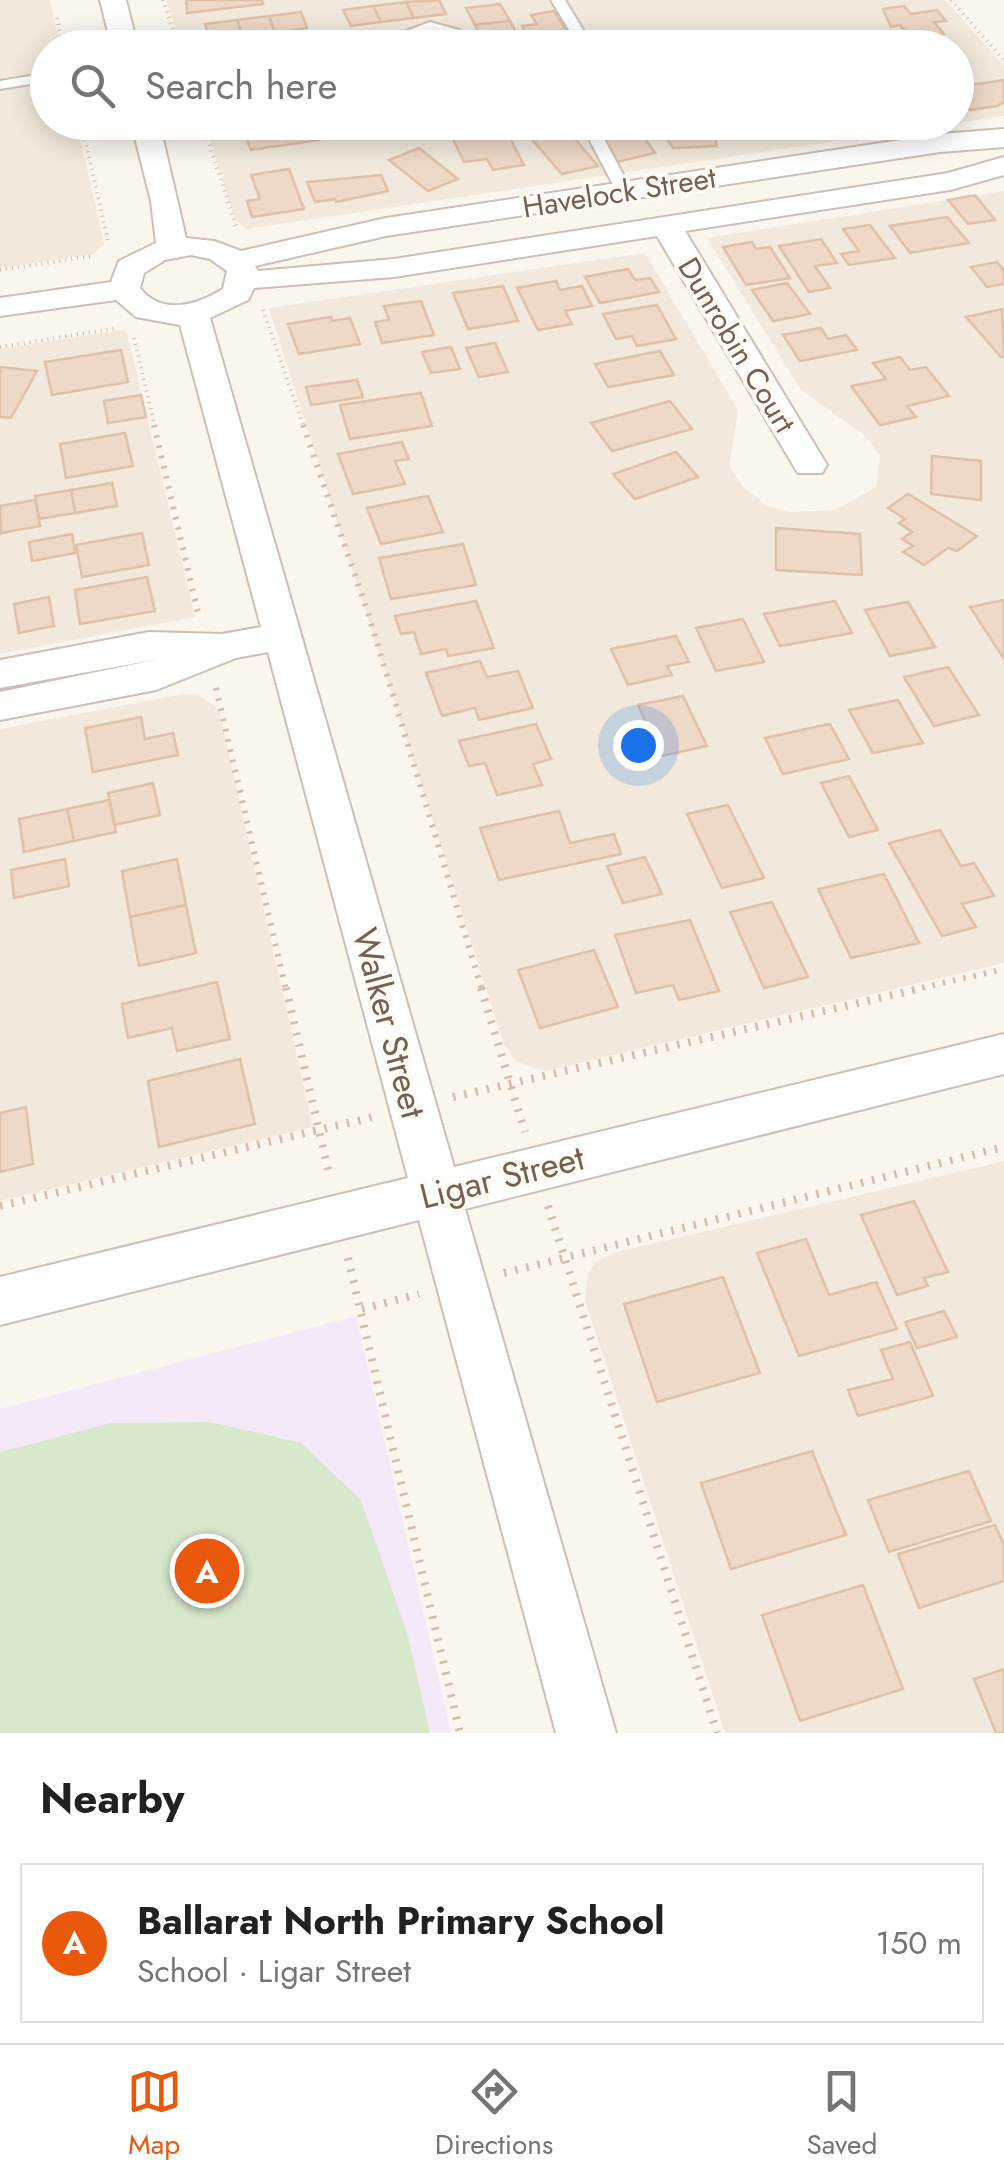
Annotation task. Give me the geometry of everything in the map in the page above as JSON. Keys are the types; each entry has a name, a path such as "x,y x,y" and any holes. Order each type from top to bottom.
{"street":[{"path":"112,0 120,30"},
{"name":"Havelock Street","path":"247,283 353,233 940,143 1004,138"},
{"path":"150,140 166,201 172,248"},
{"name":"Havelock Street","path":"247,283 394,268 950,181 1004,166"},
{"name":"Dunrobin Court","path":"666,225 810,465"},
{"path":"0,308 112,290 155,312 193,314 226,302 247,283 210,248 172,248 130,268 112,290"},
{"name":"Walker Street","path":"193,314 586,1733"},
{"path":"0,706 144,679 215,649 283,636"},
{"path":"0,674 149,646 215,649"},
{"name":"Ligar Street","path":"0,1301 1004,1054"}],"lane":[{"path":"558,0 577,30"},
{"path":"413,30 440,27 445,30"},
{"path":"0,85 30,80"},
{"path":"597,140 624,192"}],"path":[{"path":"164,0 173,30"},
{"path":"951,0 1004,60"},
{"path":"57,18 60,30"},
{"path":"0,270 92,256 110,244 85,140"},
{"path":"208,140 234,223"},
{"path":"92,256 112,290 109,330"},
{"path":"247,283 368,613 536,1168 717,1733"},
{"path":"0,346 128,329 215,649 337,1217 460,1733"},
{"path":"0,1206 510,1082 1004,968"},
{"path":"362,1309 1004,1146"}],"shaded area":[{"path":"0,0 50,0 56,30 30,30 30,140 81,140 104,244 93,254 0,268"},
{"path":"166,0 945,0 972,30 176,30"},
{"path":"974,32 1004,66 1004,116 974,120"},
{"path":"210,140 843,140 246,229 235,219"},
{"path":"1004,191 1004,963 545,1071 517,1062 504,1045 269,308 645,253 738,410 729,466 743,486 767,506 789,512 836,510 876,487 880,455 864,435 801,390 707,238"},
{"path":"122,330 127,333 195,617 0,654 0,349"},
{"path":"198,694 219,710 313,1127 0,1201 0,729"},
{"path":"1004,1161 1004,1733 725,1733 585,1300 588,1272 596,1262 613,1253"},
{"path":"356,1316 451,1733 0,1733 0,1409"}],"green space":[{"path":"210,1422 301,1443 361,1500 408,1636 430,1733 0,1733 0,1452 111,1423"}],"building":[{"path":"186,0 262,0 263,4 187,13"},
{"path":"439,0 446,14 414,18 406,2"},
{"path":"406,2 414,18 381,22 373,6"},
{"path":"500,4 510,21 475,25 466,8"},
{"path":"373,6 381,22 351,26 343,10"},
{"path":"904,6 911,14 937,10 946,21 934,22 941,30 904,30 900,25 891,27 883,9"},
{"path":"554,11 566,30 524,30 522,26 537,24 531,15"},
{"path":"301,12 307,28 274,30 269,16"},
{"path":"269,16 274,30 241,30 237,20"},
{"path":"237,20 241,30 207,30 205,24"},
{"path":"510,21 515,30 478,30 475,25"},
{"path":"1004,80 1004,102 974,109 974,84"},
{"path":"247,140 319,140 251,150"},
{"path":"453,140 511,140 524,165 493,170 487,159 464,162"},
{"path":"532,140 576,140 598,166 562,174"},
{"path":"601,140 646,140 655,153 612,163"},
{"path":"668,140 716,140 717,146 673,148"},
{"path":"419,148 458,179 428,191 389,160"},
{"path":"289,169 304,209 252,217 247,201 260,199 251,175"},
{"path":"381,175 388,191 336,202 315,202 307,182"},
{"path":"975,195 995,220 968,224 948,200"},
{"path":"947,217 969,243 910,253 890,226"},
{"path":"870,225 895,258 849,265 841,254 859,251 843,229"},
{"path":"821,239 837,263 815,266 830,288 809,292 779,246"},
{"path":"752,242 756,249 770,247 790,278 746,285 723,247"},
{"path":"997,262 1004,271 1004,284 987,287 971,267"},
{"path":"628,269 635,280 650,278 659,292 600,303 585,277"},
{"path":"556,281 560,290 582,286 592,306 565,311 572,324 538,330 517,288"},
{"path":"787,283 810,314 773,321 752,290"},
{"path":"503,286 518,321 468,329 453,293"},
{"path":"421,301 434,335 382,343 375,322 389,320 384,306"},
{"path":"657,305 676,339 637,346 632,336 616,339 603,314"},
{"path":"1002,309 1004,357 966,317"},
{"path":"331,317 332,321 350,318 360,344 299,354 288,324"},
{"path":"821,328 828,339 846,335 857,350 800,361 783,335"},
{"path":"495,343 508,372 479,377 466,348"},
{"path":"451,347 460,369 431,373 422,352"},
{"path":"121,350 128,382 52,395 45,362"},
{"path":"660,351 674,375 608,387 595,364"},
{"path":"900,357 910,370 926,367 949,396 907,406 916,417 880,425 851,386 886,379 873,363"},
{"path":"0,367 37,371 11,418 0,417"},
{"path":"357,380 363,397 311,405 306,387"},
{"path":"421,393 432,426 350,439 340,405"},
{"path":"141,395 146,417 108,423 104,401"},
{"path":"670,401 692,429 612,451 591,423"},
{"path":"125,433 133,466 66,478 60,444"},
{"path":"402,442 409,459 395,461 405,484 353,494 338,454"},
{"path":"676,452 698,477 635,499 613,474"},
{"path":"932,456 981,461 981,500 931,494"},
{"path":"112,483 117,506 75,513 71,490"},
{"path":"71,490 75,513 39,519 35,496"},
{"path":"908,494 977,536 957,551 948,548 924,565 903,552 913,546 902,539 912,532 899,523 905,519 888,508"},
{"path":"428,496 443,532 381,544 367,508"},
{"path":"35,500 40,526 1,533 0,506"},
{"path":"776,528 860,534 862,575 776,570"},
{"path":"142,533 149,565 82,577 76,545"},
{"path":"72,534 75,553 32,561 29,542"},
{"path":"463,544 476,585 391,599 379,558"},
{"path":"147,577 155,611 80,624 75,590"},
{"path":"49,597 54,626 19,633 14,604"},
{"path":"1004,600 1004,659 970,607"},
{"path":"476,601 494,648 448,656 446,649 421,654 414,632 401,634 395,616"},
{"path":"835,601 852,633 780,646 764,614"},
{"path":"908,602 935,647 890,656 865,610"},
{"path":"743,619 764,662 716,671 696,628"},
{"path":"676,636 689,662 667,666 672,675 628,685 611,649"},
{"path":"480,661 487,677 518,671 533,708 479,720 475,708 442,716 426,673"},
{"path":"948,667 979,715 934,726 904,677"},
{"path":"683,696 707,746 661,756 638,705"},
{"path":"898,700 923,743 873,753 849,710"},
{"path":"141,717 145,739 173,733 178,755 93,772 85,728"},
{"path":"536,724 551,759 533,764 542,785 497,795 485,763 469,766 459,741"},
{"path":"830,724 849,759 783,774 765,738"},
{"path":"849,776 878,830 849,837 821,783"},
{"path":"153,783 160,815 115,825 108,793"},
{"path":"109,800 116,832 74,841 67,809"},
{"path":"728,805 764,878 722,888 687,814"},
{"path":"67,809 74,841 24,852 19,819"},
{"path":"559,811 570,843 614,834 621,854 499,880 480,828"},
{"path":"940,830 961,866 974,863 994,896 962,904 976,927 942,936 889,843"},
{"path":"645,857 662,894 623,903 607,866"},
{"path":"65,859 69,886 14,898 11,870"},
{"path":"177,859 186,905 130,917 122,871"},
{"path":"884,874 919,943 851,958 818,889"},
{"path":"772,902 808,977 764,988 730,912"},
{"path":"186,905 196,953 139,966 130,917"},
{"path":"690,920 719,991 679,1000 673,985 636,993 615,935"},
{"path":"594,950 618,1007 540,1028 518,970"},
{"path":"217,982 230,1039 177,1051 172,1028 128,1038 122,1004"},
{"path":"240,1059 255,1124 159,1147 148,1081"},
{"path":"26,1107 33,1164 0,1172 0,1113"},
{"path":"914,1201 948,1272 924,1278 928,1286 897,1295 861,1215"},
{"path":"806,1239 829,1295 876,1282 897,1329 799,1356 757,1253"},
{"path":"723,1277 760,1373 657,1402 624,1304"},
{"path":"944,1311 957,1337 917,1348 905,1322"},
{"path":"910,1342 933,1396 858,1416 848,1390 893,1379 881,1350"},
{"path":"812,1451 846,1535 731,1569 701,1483"},
{"path":"969,1471 991,1521 889,1552 868,1500"},
{"path":"995,1525 1004,1545 1004,1581 919,1608 898,1554"},
{"path":"863,1585 903,1689 800,1721 762,1615"},
{"path":"1004,1669 1004,1733 996,1733 974,1679"}],"place":[{"name":"Ballarat North Primary School","path":"207,1571"}]}
